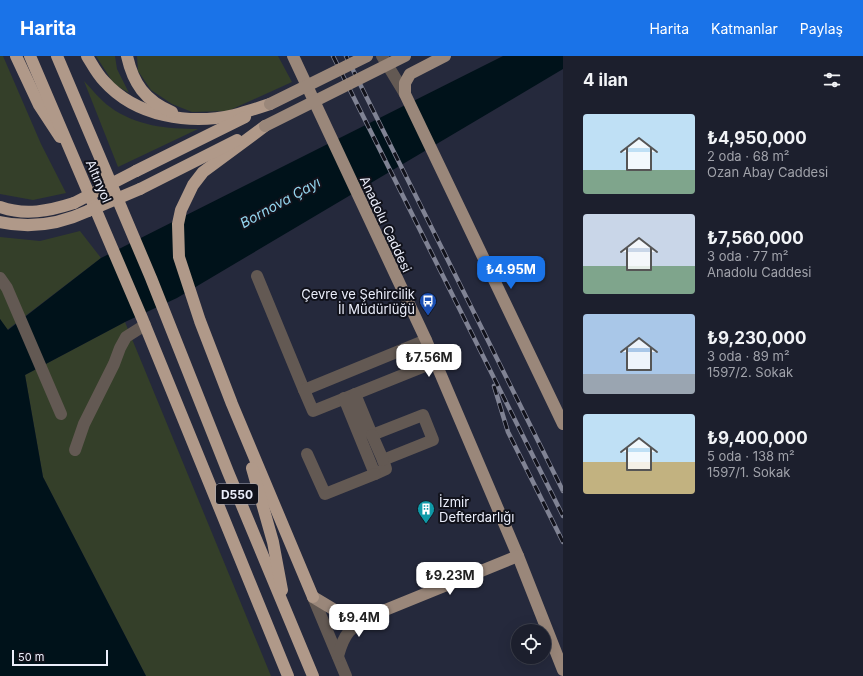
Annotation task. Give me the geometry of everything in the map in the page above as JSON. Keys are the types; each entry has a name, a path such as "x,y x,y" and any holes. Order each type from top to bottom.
{"highway":[{"path":"16,56 39,105 53,128 72,152"},
{"name":"Altınyol","path":"30,56 144,321"},
{"name":"D550","path":"57,56 164,311 313,676"},
{"path":"87,56 104,81 122,96 150,111 164,116 209,118 234,115 270,104"},
{"path":"127,56 136,84 148,98 164,109 186,118"},
{"path":"0,207 19,212 37,212 56,209 74,203 270,104"},
{"path":"0,222 11,225 41,226 73,218 140,189 265,126"},
{"path":"265,126 203,172 192,184 185,198 178,224 177,243 180,263 232,404 313,598"},
{"name":"D550","path":"144,321 288,676"},
{"path":"232,404 273,542 287,615"}],"main road":[{"name":"Anadolu Caddesi","path":"293,56 426,340 518,556 563,670"},
{"path":"270,104 367,56"},
{"path":"265,126 405,56"},
{"path":"445,56 410,74 405,83 406,94 438,166 559,406 563,424"},
{"path":"313,598 338,612 373,615 518,556"}],"street":[{"path":"382,56 406,94"},
{"path":"257,276 313,411 435,362"},
{"path":"4,283 61,414"},
{"path":"75,450 84,424 114,364 120,348 126,337 144,321"},
{"path":"304,390 426,340"},
{"path":"307,454 325,494 386,469 372,435 350,396"},
{"path":"350,396 375,474"},
{"path":"372,435 423,416 433,440 383,460"},
{"path":"313,598 346,676"},
{"path":"338,656 342,639 347,633 352,628 373,615"}],"green space":[{"path":"0,56 3,56 41,144 66,193 33,200 0,194"},
{"path":"96,56 115,56 117,69 129,93 114,84"},
{"path":"137,56 278,56 292,82 228,111 192,112 172,104 151,90 138,71"},
{"path":"84,81 106,104 130,118 163,127 198,129 118,167"},
{"path":"80,231 101,258 7,330 0,319 0,237 40,241"},
{"path":"125,322 271,676 146,676 43,477 25,375"}],"water":[{"name":"Bornova Çayı","path":"503,56 563,56 563,69 177,298 125,322 25,375 43,477 146,676 0,676 0,319 8,330 101,258"}],"railway":[{"path":"333,56 563,516"},
{"path":"346,56 563,491"},
{"path":"494,386 508,432 563,542"}],"place":[{"name":"Çevre ve Şehircilik İl Müdürlüğü","path":"428,316"},
{"name":"İzmir Defterdarlığı","path":"426,524"}]}
